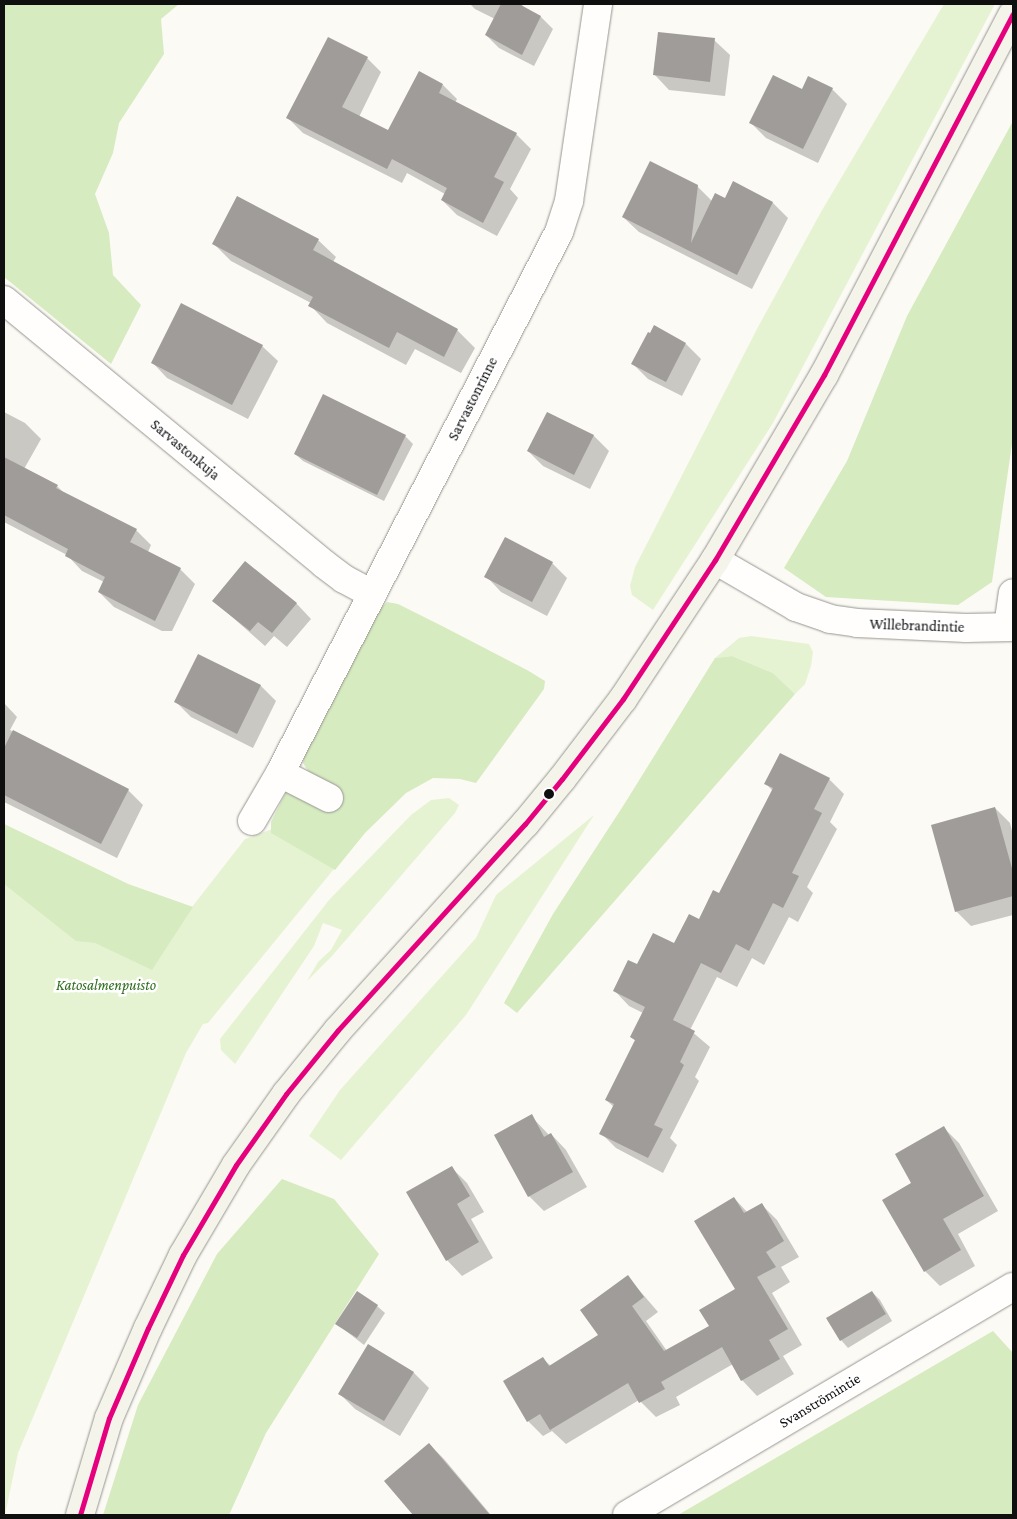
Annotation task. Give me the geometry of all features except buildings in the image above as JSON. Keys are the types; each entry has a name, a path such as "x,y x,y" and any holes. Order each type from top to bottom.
{"main road":[{"path":"80,1515 109,1418 148,1328 183,1255 236,1165 286,1094 338,1030 525,824 562,780 623,698 715,560 824,375 1013,14"}],"street":[{"name":"Sarvastonrinne","path":"252,821 280,773 559,232 569,201 598,4"},
{"name":"Sarvastonkuja","path":"4,300 324,564 344,579 372,594"},
{"name":"Willebrandintie","path":"715,560 796,607 830,619 857,623 966,628 1011,627"},
{"path":"1011,627 1013,593"},
{"path":"280,773 328,798"},
{"name":"Svanströmintie","path":"627,1515 1013,1287"}],"green space":[{"path":"4,4 179,4 161,19 164,54 119,123 113,153 95,194 109,233 113,275 141,305 111,364 4,277"},
{"path":"944,4 995,4 773,423 653,610 632,595 630,586 635,567 758,327 821,212"},
{"path":"1013,121 1013,437 992,582 958,605 826,597 784,568 847,461 907,316"},
{"path":"387,602 398,604 527,670 545,681 544,689 476,783 460,779 433,778 406,793 365,833 335,870 271,833 271,822 287,790 310,774 303,763 306,746 374,615"},
{"path":"751,636 809,644 813,652 811,666 805,684 795,694 773,673 732,656 715,658 739,638"},
{"path":"732,656 773,673 795,694 517,1013 504,1003 553,914 715,658"},
{"path":"449,798 459,805 455,813 332,956 307,981 318,962 331,950 342,930 323,923 314,946 235,1064 221,1050 220,1039 329,900 411,815 431,800"},
{"path":"594,815 466,1015 341,1160 309,1136 340,1090 476,938 496,895"},
{"name":"Katosalmenpuisto","path":"4,824 128,884 192,907 245,839 283,825 338,864 208,1023 203,1024 186,1053 18,1453 5,1515"},
{"path":"4,824 128,884 193,907 152,970 95,943 76,941 4,884"},
{"path":"282,1179 334,1199 379,1254 266,1433 229,1515 103,1515 138,1405 217,1254"},
{"path":"993,1331 1013,1353 1013,1515 678,1515"}],"transit line":[{"path":"80,1515 109,1418 148,1328 183,1255 236,1165 286,1094 338,1030 525,824 623,699 715,560 824,375 1013,14"}]}
